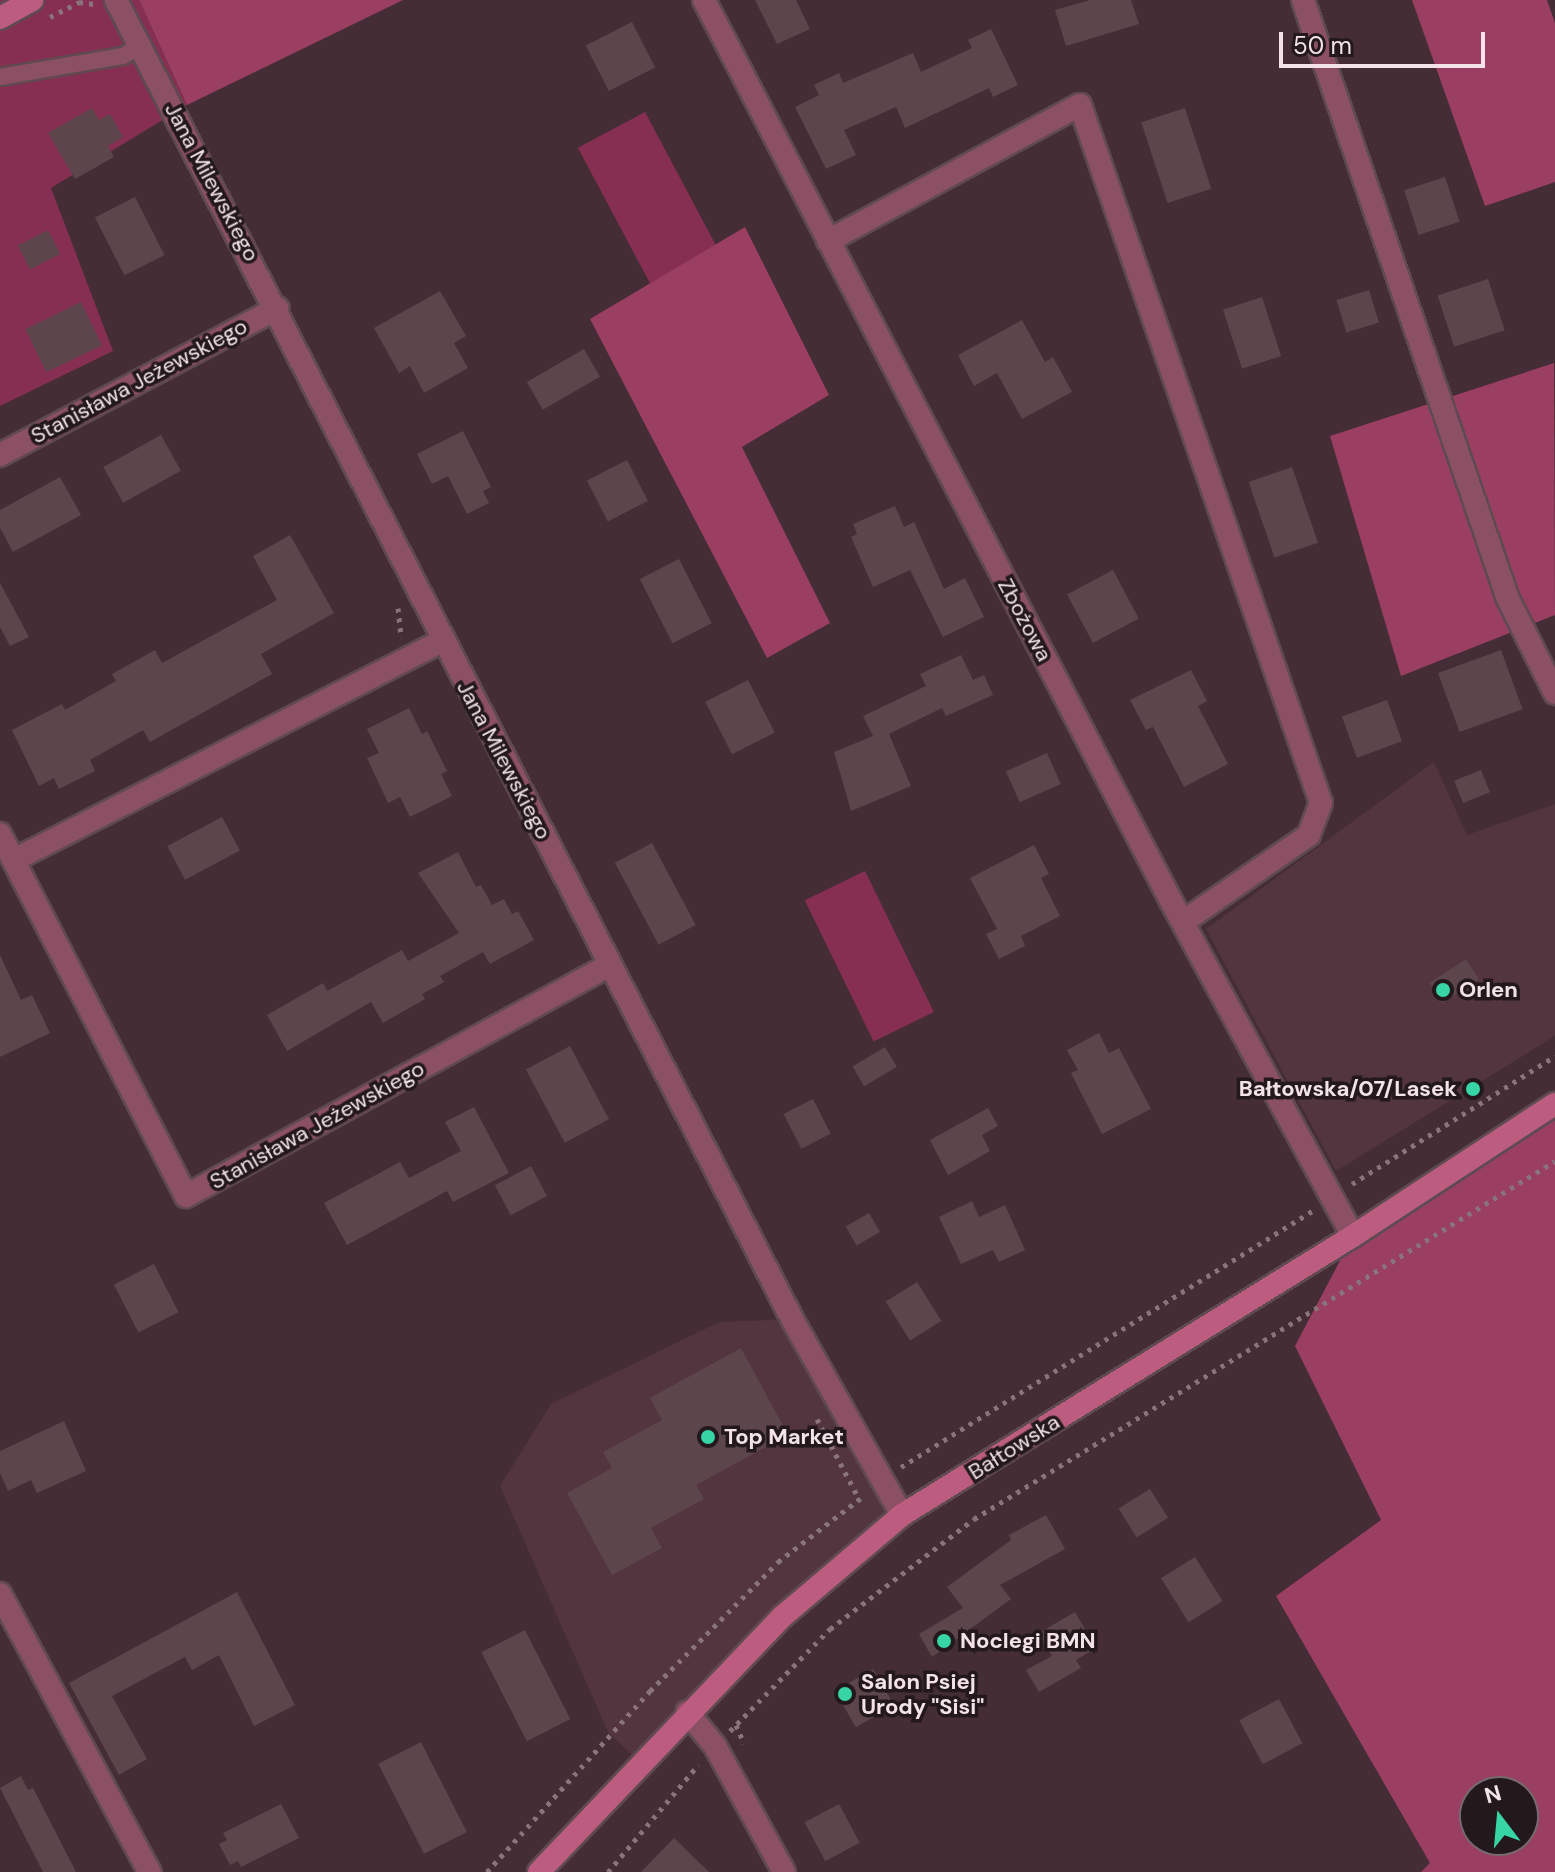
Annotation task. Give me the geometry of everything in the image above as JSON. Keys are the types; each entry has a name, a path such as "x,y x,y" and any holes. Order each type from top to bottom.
{"main road":[{"path":"0,18 32,0"},
{"name":"Bałtowska","path":"539,1872 687,1712 783,1616 902,1515 1353,1236 1555,1104"}],"street":[{"name":"Jana Milewskiego","path":"116,0 278,308 442,641 856,1441 902,1515"},
{"name":"Zbożowa","path":"704,0 1183,922 1353,1236"},
{"path":"1303,0 1508,599 1555,693"},
{"path":"828,241 1080,105 1321,803 1309,835 1183,922"},
{"name":"Stanisława Jeżewskiego","path":"0,455 278,308"},
{"path":"14,860 442,641"},
{"name":"Stanisława Jeżewskiego","path":"0,834 186,1196 610,965"},
{"path":"0,1594 150,1872"},
{"path":"687,1712 715,1746 784,1872"}],"lane":[{"path":"0,77 123,56 140,46"}],"path":[{"path":"40,23 79,2 97,6 109,0"},
{"path":"608,1872 715,1746 830,1629 974,1519 1555,1161"}],"shaded area":[{"path":"0,0 139,0 187,105 51,188 113,351 0,406"},
{"path":"139,0 403,0 187,105"},
{"path":"1412,0 1547,0 1555,23 1555,182 1485,206"},
{"path":"645,112 718,249 651,285 578,148"},
{"path":"745,227 829,395 742,447 830,623 767,658 590,319"},
{"path":"1554,363 1555,615 1401,676 1330,436"},
{"name":"Orlen","path":"1434,762 1467,835 1555,804 1555,1036 1336,1171 1206,929"},
{"path":"865,871 934,1012 874,1041 805,900"},
{"path":"1555,1104 1555,1872 1421,1872 1430,1863 1276,1596 1381,1520 1295,1346 1353,1236"},
{"path":"792,1319 902,1515 640,1763 608,1732 500,1486 551,1404 719,1322"}],"building":[{"path":"755,0 796,0 810,29 777,44"},
{"path":"1090,0 1131,0 1139,24 1066,46 1055,10"},
{"path":"632,22 655,67 609,91 586,46"},
{"path":"991,29 1018,85 993,97 989,88 905,128 896,107 844,130 856,155 826,169 795,107 819,95 814,85 839,73 843,83 913,53 921,72 972,48 968,40"},
{"path":"92,108 99,120 110,114 123,137 108,146 114,157 75,179 48,133"},
{"path":"1185,108 1211,189 1168,203 1141,122"},
{"path":"1445,177 1460,222 1419,235 1404,190"},
{"path":"135,197 165,255 124,275 95,217"},
{"path":"48,230 60,254 30,269 18,245"},
{"path":"1488,279 1505,330 1454,347 1438,295"},
{"path":"1369,290 1379,323 1346,332 1336,300"},
{"path":"440,291 466,336 454,343 468,368 424,393 410,366 399,373 374,328"},
{"path":"1262,297 1281,356 1242,369 1223,310"},
{"path":"81,302 102,345 46,372 25,329"},
{"path":"1022,320 1045,362 1053,357 1072,392 1022,419 997,373 974,386 958,355"},
{"path":"584,349 600,377 543,410 527,382"},
{"path":"463,431 491,487 483,491 489,503 467,514 448,476 432,484 417,454"},
{"path":"161,435 181,471 123,503 103,467"},
{"path":"627,460 648,501 608,521 587,480"},
{"path":"1292,467 1318,543 1275,558 1249,482"},
{"path":"60,477 81,515 13,552 0,528 0,510"},
{"path":"895,506 904,527 914,522 944,589 965,578 984,617 943,637 910,570 873,587 851,537 857,534 853,524"},
{"path":"290,535 334,613 261,654 272,674 150,742 143,730 90,760 95,771 59,789 54,778 39,786 12,730 62,704 65,710 116,681 112,674 155,650 162,663 277,600 253,556"},
{"path":"679,559 712,623 672,643 640,579"},
{"path":"1113,570 1139,619 1093,643 1067,594"},
{"path":"0,583 29,637 10,646 0,627"},
{"path":"1501,650 1523,709 1460,732 1438,673"},
{"path":"961,655 973,680 984,675 993,695 946,716 942,708 889,734 911,786 851,811 834,752 873,736 863,716 926,686 920,674"},
{"path":"1191,670 1207,701 1198,706 1228,764 1184,787 1153,727 1146,730 1130,700"},
{"path":"748,680 775,733 732,754 705,702"},
{"path":"1387,700 1402,741 1357,758 1342,716"},
{"path":"409,708 422,734 427,731 447,771 441,774 452,796 410,817 400,797 388,803 367,758 379,753 367,729"},
{"path":"1047,753 1061,784 1020,802 1006,771"},
{"path":"1481,770 1490,792 1463,803 1454,781"},
{"path":"222,817 240,851 185,880 167,846"},
{"path":"652,843 696,925 659,945 615,863"},
{"path":"1034,845 1049,874 1041,878 1060,916 1021,936 1025,946 999,959 986,934 997,929 970,878"},
{"path":"458,852 476,887 481,885 492,905 504,899 512,914 518,911 534,940 490,964 483,952 440,976 444,982 422,994 425,999 383,1023 371,1002 287,1051 267,1015 323,983 327,991 402,950 408,961 459,933 418,873"},
{"path":"0,955 21,1000 32,995 50,1033 0,1057"},
{"path":"1466,959 1479,979 1442,1003 1429,983"},
{"path":"1099,1033 1109,1053 1119,1048 1151,1109 1102,1134 1071,1073 1078,1070 1067,1050"},
{"path":"570,1046 609,1119 565,1143 526,1069"},
{"path":"885,1047 897,1067 864,1086 852,1067"},
{"path":"813,1099 831,1134 801,1149 784,1114"},
{"path":"474,1107 509,1173 453,1202 447,1191 347,1245 324,1203 400,1162 409,1178 461,1151 445,1122"},
{"path":"988,1108 998,1126 982,1135 990,1151 948,1175 930,1140"},
{"path":"531,1166 547,1196 511,1215 495,1185"},
{"path":"972,1201 979,1217 1005,1205 1025,1250 999,1262 993,1250 961,1264 939,1217"},
{"path":"869,1213 880,1232 857,1246 846,1226"},
{"path":"154,1264 179,1312 138,1333 114,1284"},
{"path":"917,1282 941,1321 910,1341 886,1302"},
{"path":"741,1348 788,1435 696,1485 704,1499 651,1528 662,1548 612,1575 567,1493 612,1468 603,1452 662,1420 650,1398"},
{"path":"64,1421 86,1471 37,1493 31,1480 8,1491 0,1473 0,1451"},
{"path":"1150,1489 1168,1518 1137,1537 1119,1509"},
{"path":"1046,1515 1065,1549 1000,1585 1011,1599 932,1657 919,1634 963,1608 947,1587 1011,1540 1009,1535"},
{"path":"1195,1557 1223,1601 1189,1622 1161,1578"},
{"path":"237,1592 295,1705 254,1726 219,1655 192,1670 185,1657 112,1696 147,1759 119,1775 69,1683"},
{"path":"1075,1612 1096,1648 1076,1660 1081,1668 1039,1692 1026,1670 1052,1656 1039,1633"},
{"path":"525,1630 570,1719 527,1741 481,1652"},
{"path":"873,1669 894,1705 856,1727 835,1691"},
{"path":"1279,1699 1302,1743 1263,1764 1239,1720"},
{"path":"421,1742 467,1832 424,1854 378,1764"},
{"path":"21,1776 28,1790 33,1788 76,1872 43,1872 0,1788"},
{"path":"281,1804 299,1838 241,1867 238,1861 230,1865 219,1844 227,1840 223,1833"},
{"path":"839,1804 860,1843 825,1861 805,1822"},
{"path":"674,1838 709,1872 641,1872"}],"place":[{"name":"Orlen","path":"1443,990"},
{"name":"Bałtowska/07/Lasek","path":"1473,1089"},
{"name":"Top Market","path":"708,1437"},
{"name":"Noclegi BMN","path":"944,1641"},
{"name":"Salon Psiej Urody \"Sisi\"","path":"845,1694"}]}
